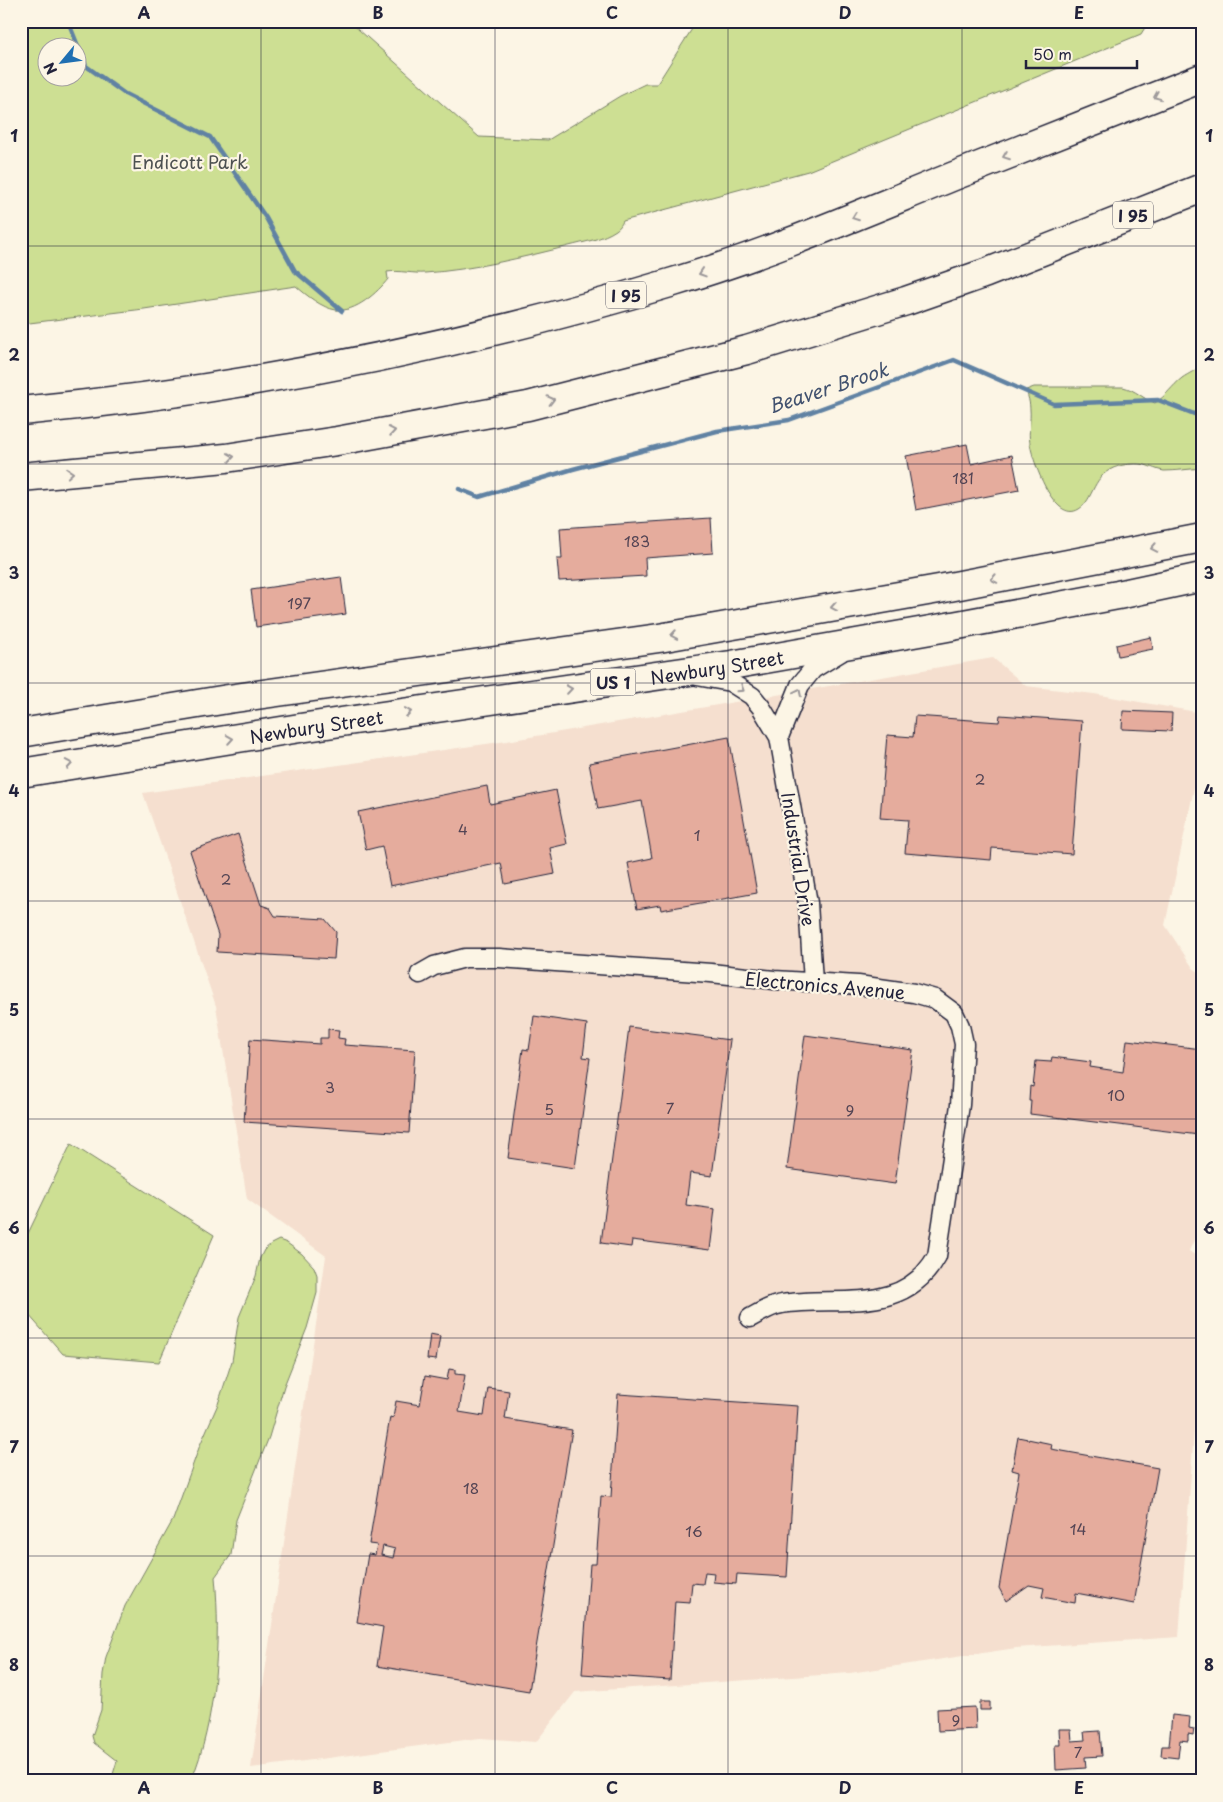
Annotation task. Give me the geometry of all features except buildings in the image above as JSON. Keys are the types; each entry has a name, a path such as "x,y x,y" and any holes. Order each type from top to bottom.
{"main road":[{"name":"I 95","path":"21,411 172,394 358,362 472,337 671,283 769,250 848,220 1202,78"},
{"name":"I 95","path":"21,477 226,458 337,441 528,406 747,350 906,301 986,273 1202,188"},
{"path":"1063,242 1202,208"},
{"name":"Newbury Street","path":"21,733 228,699 659,638 939,589 1202,538"},
{"name":"Newbury Street","path":"21,773 116,756 678,673 858,643 1118,595 1202,577"}],"street":[{"path":"779,737 800,685 813,668 858,643"},
{"name":"Industrial Drive","path":"678,673 730,682 743,690 761,706 779,737 808,903 813,982"},
{"name":"Electronics Avenue","path":"420,974 434,966 465,958 500,958 858,985 914,993 935,999 954,1013 960,1026 964,1044 960,1105 938,1256 930,1269 922,1278 908,1288 890,1296 874,1300 780,1304 750,1318"}],"shaded area":[{"path":"993,658 1026,686 1094,694 1202,713 1202,751 1165,925 1193,968 1202,974 1202,1223 1189,1251 1202,1260 1202,1405 1195,1418 1179,1637 1016,1648 850,1673 575,1692 536,1742 480,1738 251,1768 326,1256 247,1199 216,1006 143,793 507,741"}],"green space":[{"name":"Endicott Park","path":"21,21 349,21 479,137 548,140 620,96 645,84 657,84 697,21 1149,21 1141,34 808,171 623,221 611,233 593,240 461,269 425,273 387,272 388,279 378,290 358,305 343,310 325,307 296,286 144,309 21,324"},
{"path":"1202,364 1202,468 1164,471 1142,464 1122,465 1110,470 1098,480 1088,499 1079,509 1070,511 1061,508 1046,488 1035,462 1029,435 1030,407 1026,390 1034,387 1123,387 1155,403 1182,378"},
{"path":"71,1144 214,1235 159,1362 63,1354 21,1306 21,1248"},
{"path":"279,1240 287,1243 302,1254 314,1267 317,1275 317,1293 307,1328 284,1386 269,1437 236,1520 231,1555 215,1577 217,1654 215,1680 206,1733 199,1758 191,1781 111,1781 117,1761 94,1743 92,1736 101,1710 106,1657 125,1606 173,1520 200,1445 218,1404 232,1361 239,1317 256,1276 260,1258 264,1250"}],"waterway":[{"name":"Beaver Brook","path":"68,21 86,66 125,94 210,137 266,218 295,271 342,311"},
{"name":"Beaver Brook","path":"459,489 479,497 573,469 717,431 789,420 954,360 1054,404 1158,400 1202,417"}]}
